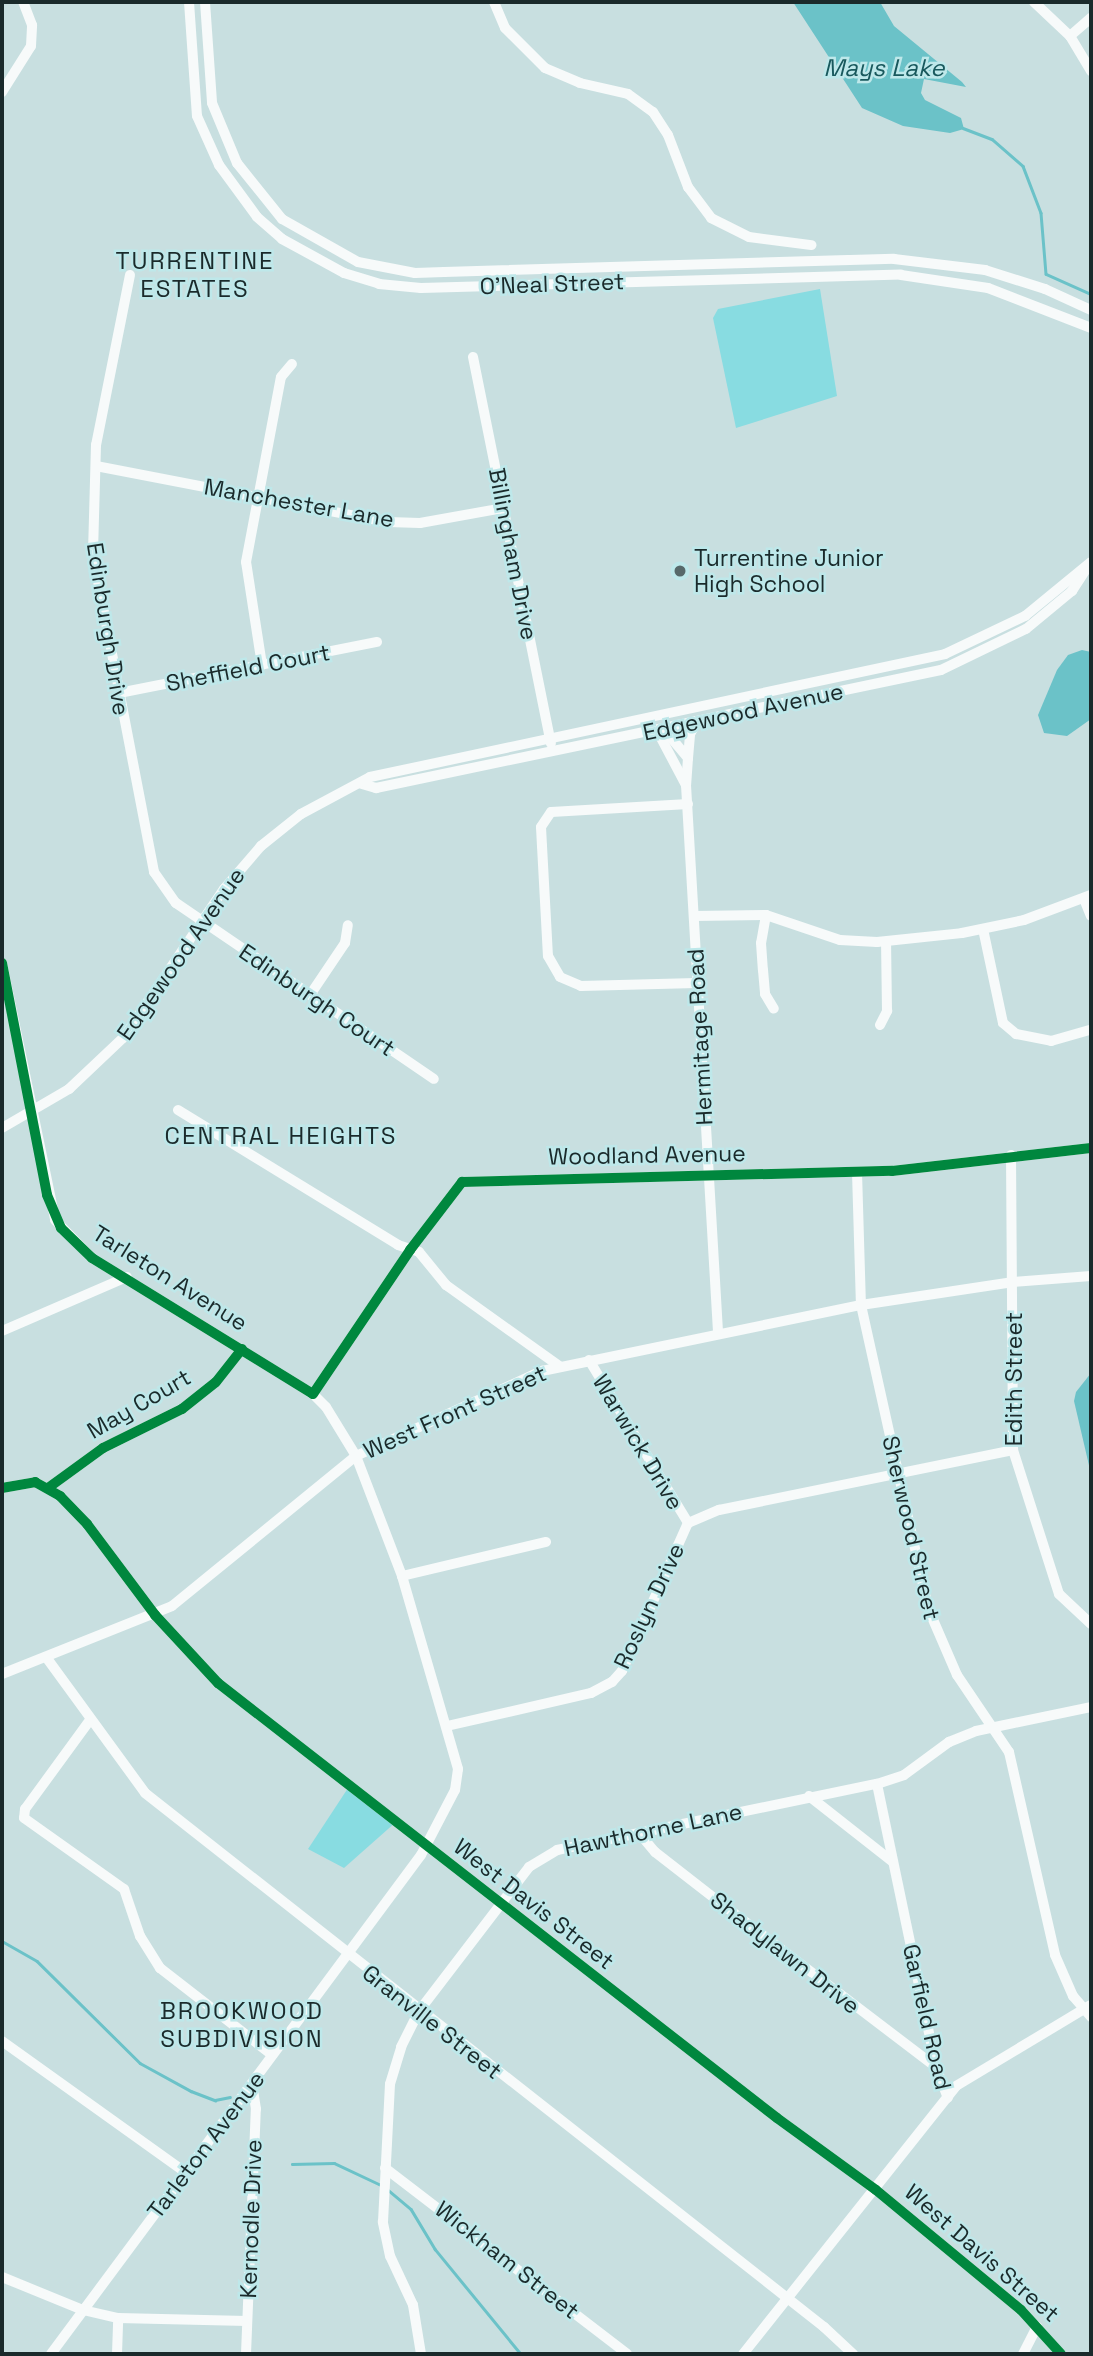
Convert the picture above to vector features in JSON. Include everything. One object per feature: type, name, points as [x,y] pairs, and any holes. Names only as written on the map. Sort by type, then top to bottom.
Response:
[{"type":"street","points":[[2,92],[31,47],[32,25],[23,2]]},
{"type":"street","name":"O'Neal Street","points":[[189,2],[197,116],[219,166],[236,193],[274,232],[344,273],[379,284],[421,288],[901,275],[988,288],[1091,328]]},
{"type":"street","name":"O'Neal Street","points":[[205,2],[212,103],[237,163],[282,219],[358,262],[415,272],[444,272],[905,259],[996,273],[1091,310]]},
{"type":"street","points":[[494,2],[505,28],[545,68],[580,83],[628,94],[653,112],[668,135],[688,187],[711,218],[749,237],[811,245]]},
{"type":"street","points":[[1034,2],[1070,36],[1091,71]]},
{"type":"street","points":[[1070,36],[1091,18]]},
{"type":"street","name":"Edinburgh Drive","points":[[130,275],[96,466],[93,555],[154,872],[176,904],[201,921]]},
{"type":"street","name":"Billingham Drive","points":[[473,357],[552,751]]},
{"type":"street","points":[[262,665],[246,583],[255,496],[281,377],[292,364]]},
{"type":"street","name":"Manchester Lane","points":[[96,466],[355,516],[421,523],[503,508]]},
{"type":"street","name":"Edgewood Avenue","points":[[362,784],[376,788],[697,722],[875,685],[969,659],[1048,612],[1072,591],[1091,563]]},
{"type":"street","name":"Edgewood Avenue","points":[[2,1128],[31,1114],[93,1070],[123,1038],[201,921],[244,864],[284,827],[362,784],[370,776],[846,678],[968,646],[1025,616],[1091,563]]},
{"type":"street","name":"Sheffield Court","points":[[119,693],[377,642]]},
{"type":"street","points":[[968,646],[969,659]]},
{"type":"street","points":[[643,720],[648,731],[661,738],[673,738],[688,758]]},
{"type":"street","name":"Hermitage Road","points":[[697,722],[690,734],[685,785],[718,1332]]},
{"type":"street","name":"Hermitage Road","points":[[661,738],[685,785]]},
{"type":"street","points":[[688,804],[551,812],[541,828],[542,858],[548,956],[559,977],[581,986],[696,983]]},
{"type":"street","points":[[694,916],[766,915],[840,940],[886,942],[983,929],[1088,897],[1091,916]]},
{"type":"street","points":[[766,915],[761,943],[763,970],[765,993],[774,1009]]},
{"type":"street","name":"Edinburgh Court","points":[[201,921],[433,1079]]},
{"type":"street","points":[[310,995],[345,943],[348,925]]},
{"type":"street","points":[[983,929],[1003,1023],[1016,1034],[1051,1041],[1089,1030]]},
{"type":"street","points":[[880,1025],[887,1011],[886,942]]},
{"type":"street","name":"Tarleton Avenue","points":[[2,963],[55,1220],[92,1258],[127,1277],[313,1394],[356,1456],[402,1576],[447,1726],[458,1780],[424,1846],[348,1956],[51,2354]]},
{"type":"street","name":"Warwick Drive","points":[[178,1110],[410,1250],[419,1252],[446,1285],[559,1366]]},
{"type":"street","name":"Woodland Avenue","points":[[313,1394],[455,1186],[470,1180],[858,1172],[1091,1148]]},
{"type":"street","name":"Edith Street","points":[[1011,1155],[1013,1450],[1059,1594],[1091,1624]]},
{"type":"street","name":"Sherwood Street","points":[[858,1172],[861,1305],[935,1631],[957,1675],[995,1726],[1016,1772],[1055,1955],[1088,2011]]},
{"type":"street","name":"West Front Street","points":[[2,1674],[155,1615],[182,1599],[356,1456],[559,1366],[861,1305],[1013,1282],[1091,1276]]},
{"type":"street","points":[[2,1331],[127,1277]]},
{"type":"street","name":"May Court","points":[[48,1488],[103,1448],[182,1409],[216,1382],[242,1349]]},
{"type":"street","name":"Warwick Drive","points":[[589,1360],[688,1523]]},
{"type":"street","name":"Roslyn Drive","points":[[447,1726],[591,1693],[612,1682],[622,1671],[688,1523],[719,1510],[1013,1450]]},
{"type":"street","points":[[3,1485],[35,1482],[48,1488]]},
{"type":"street","name":"West Davis Street","points":[[48,1488],[87,1524],[155,1615],[226,1690],[777,2118],[876,2190],[1037,2326],[1061,2354]]},
{"type":"street","points":[[402,1576],[546,1542]]},
{"type":"street","points":[[1079,1612],[1091,1607]]},
{"type":"street","name":"Granville Street","points":[[46,1657],[145,1793],[348,1956],[788,2299],[853,2354]]},
{"type":"street","name":"Hawthorne Lane","points":[[421,2354],[413,2305],[385,2235],[385,2168],[390,2084],[401,2047],[419,2011],[499,1902],[545,1854],[809,1796],[877,1784],[904,1774],[949,1742],[995,1726],[1091,1707]]},
{"type":"street","points":[[90,1720],[25,1810],[24,1818],[124,1889],[140,1936],[160,1968],[272,2055]]},
{"type":"street","name":"Garfield Road","points":[[743,2354],[948,2098],[936,2067],[877,1784]]},
{"type":"street","points":[[809,1796],[893,1862]]},
{"type":"street","name":"Shadylawn Drive","points":[[639,1833],[655,1852],[936,2067]]},
{"type":"street","points":[[948,2098],[976,2071],[1088,2011]]},
{"type":"street","points":[[2,2041],[185,2172]]},
{"type":"street","name":"Kernodle Drive","points":[[246,2354],[256,2109],[251,2084]]},
{"type":"street","name":"Wickham Street","points":[[385,2168],[627,2354]]},
{"type":"street","points":[[2,2277],[83,2310],[118,2318],[247,2321]]},
{"type":"street","points":[[117,2354],[118,2318]]},
{"type":"street","points":[[1023,2354],[1037,2326]]},
{"type":"shaded area","points":[[820,289],[837,396],[736,428],[713,318],[718,309]]},
{"type":"shaded area","points":[[350,1785],[396,1822],[344,1868],[308,1849]]},
{"type":"water","name":"Mays Lake","points":[[793,2],[880,2],[894,26],[966,87],[924,79],[921,93],[925,100],[961,118],[964,129],[950,133],[903,126],[862,108]]},
{"type":"water","points":[[1082,650],[1091,652],[1091,719],[1067,736],[1044,733],[1038,715],[1057,670],[1068,655]]},
{"type":"water","points":[[1091,1373],[1091,1474],[1074,1401],[1076,1392]]},
{"type":"waterway","points":[[963,128],[992,139],[1023,166],[1041,213],[1046,274],[1091,294]]},
{"type":"waterway","points":[[2,1941],[37,1961],[140,2063],[191,2091],[215,2100],[230,2097]]},
{"type":"waterway","points":[[292,2164],[334,2163],[381,2185]]},
{"type":"waterway","points":[[387,2189],[411,2209],[435,2249],[521,2354]]},
{"type":"cycle path","points":[[2,963],[47,1195],[61,1228],[92,1258],[313,1394],[410,1250],[462,1182],[892,1171],[1091,1148]]},
{"type":"cycle path","points":[[48,1488],[103,1448],[182,1409],[216,1382],[242,1349]]},
{"type":"cycle path","points":[[2,1488],[35,1482],[60,1496],[87,1524],[155,1615],[218,1683],[777,2118],[876,2190],[1021,2310],[1061,2354]]},
{"type":"place","name":"Turrentine Junior High School","points":[[680,571]]},
{"type":"district","name":"TURRENTINE ESTATES","points":[[195,275]]},
{"type":"district","name":"CENTRAL HEIGHTS","points":[[281,1136]]},
{"type":"district","name":"BROOKWOOD SUBDIVISION","points":[[242,2025]]}]
